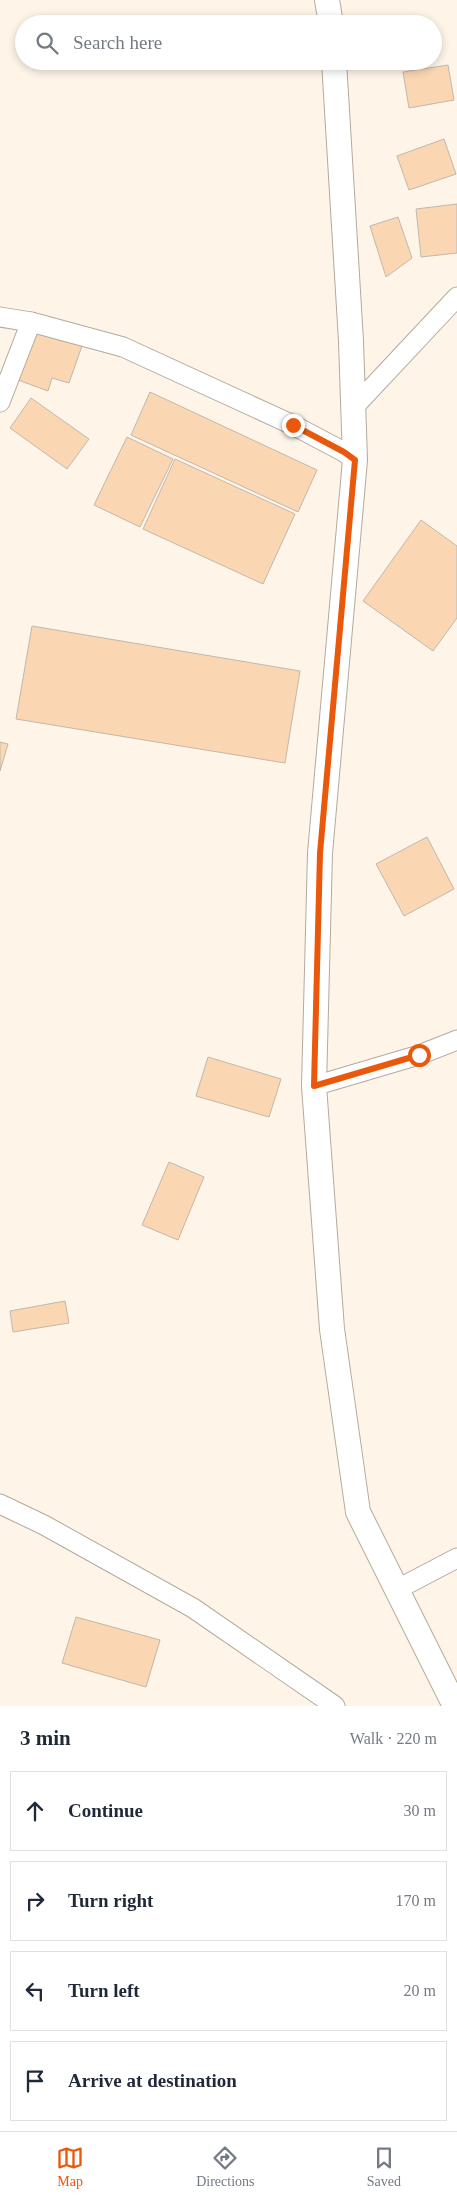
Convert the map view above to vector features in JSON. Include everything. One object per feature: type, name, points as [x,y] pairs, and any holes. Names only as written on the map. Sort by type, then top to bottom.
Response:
[{"type":"street","points":[[327,0],[330,15]]},
{"type":"street","points":[[334,70],[355,460],[320,853],[314,1086],[332,1329],[358,1512],[455,1706]]},
{"type":"street","points":[[353,408],[457,297]]},
{"type":"street","points":[[0,318],[31,322],[123,346],[293,425],[344,452],[355,460]]},
{"type":"street","points":[[0,402],[31,322]]},
{"type":"street","points":[[314,1086],[419,1055],[457,1040]]},
{"type":"street","points":[[0,1504],[44,1525],[193,1608],[335,1706]]},
{"type":"street","points":[[396,1590],[457,1558]]},
{"type":"building","points":[[448,65],[454,100],[409,108],[403,72],[442,70],[442,66]]},
{"type":"building","points":[[444,139],[456,174],[409,190],[397,156]]},
{"type":"building","points":[[457,204],[457,253],[421,257],[416,209]]},
{"type":"building","points":[[398,217],[412,258],[386,277],[370,226]]},
{"type":"building","points":[[36,328],[83,343],[69,383],[52,378],[48,391],[18,380]]},
{"type":"building","points":[[150,392],[317,470],[298,512],[131,435]]},
{"type":"building","points":[[31,398],[89,439],[67,469],[10,428]]},
{"type":"building","points":[[127,437],[173,459],[140,527],[94,505]]},
{"type":"building","points":[[175,459],[295,514],[263,584],[143,529]]},
{"type":"building","points":[[421,520],[457,546],[457,618],[433,651],[363,601]]},
{"type":"building","points":[[32,626],[300,671],[285,763],[16,719]]},
{"type":"building","points":[[0,742],[8,744],[0,771]]},
{"type":"building","points":[[427,837],[454,889],[404,916],[376,864]]},
{"type":"building","points":[[208,1057],[281,1079],[269,1117],[196,1096]]},
{"type":"building","points":[[169,1162],[204,1177],[178,1240],[142,1225]]},
{"type":"building","points":[[65,1301],[69,1323],[13,1332],[10,1311]]},
{"type":"building","points":[[76,1617],[160,1640],[146,1687],[62,1663]]},
{"type":"route","points":[[293,425],[344,452],[355,460],[320,853],[314,1086],[419,1055]]}]
